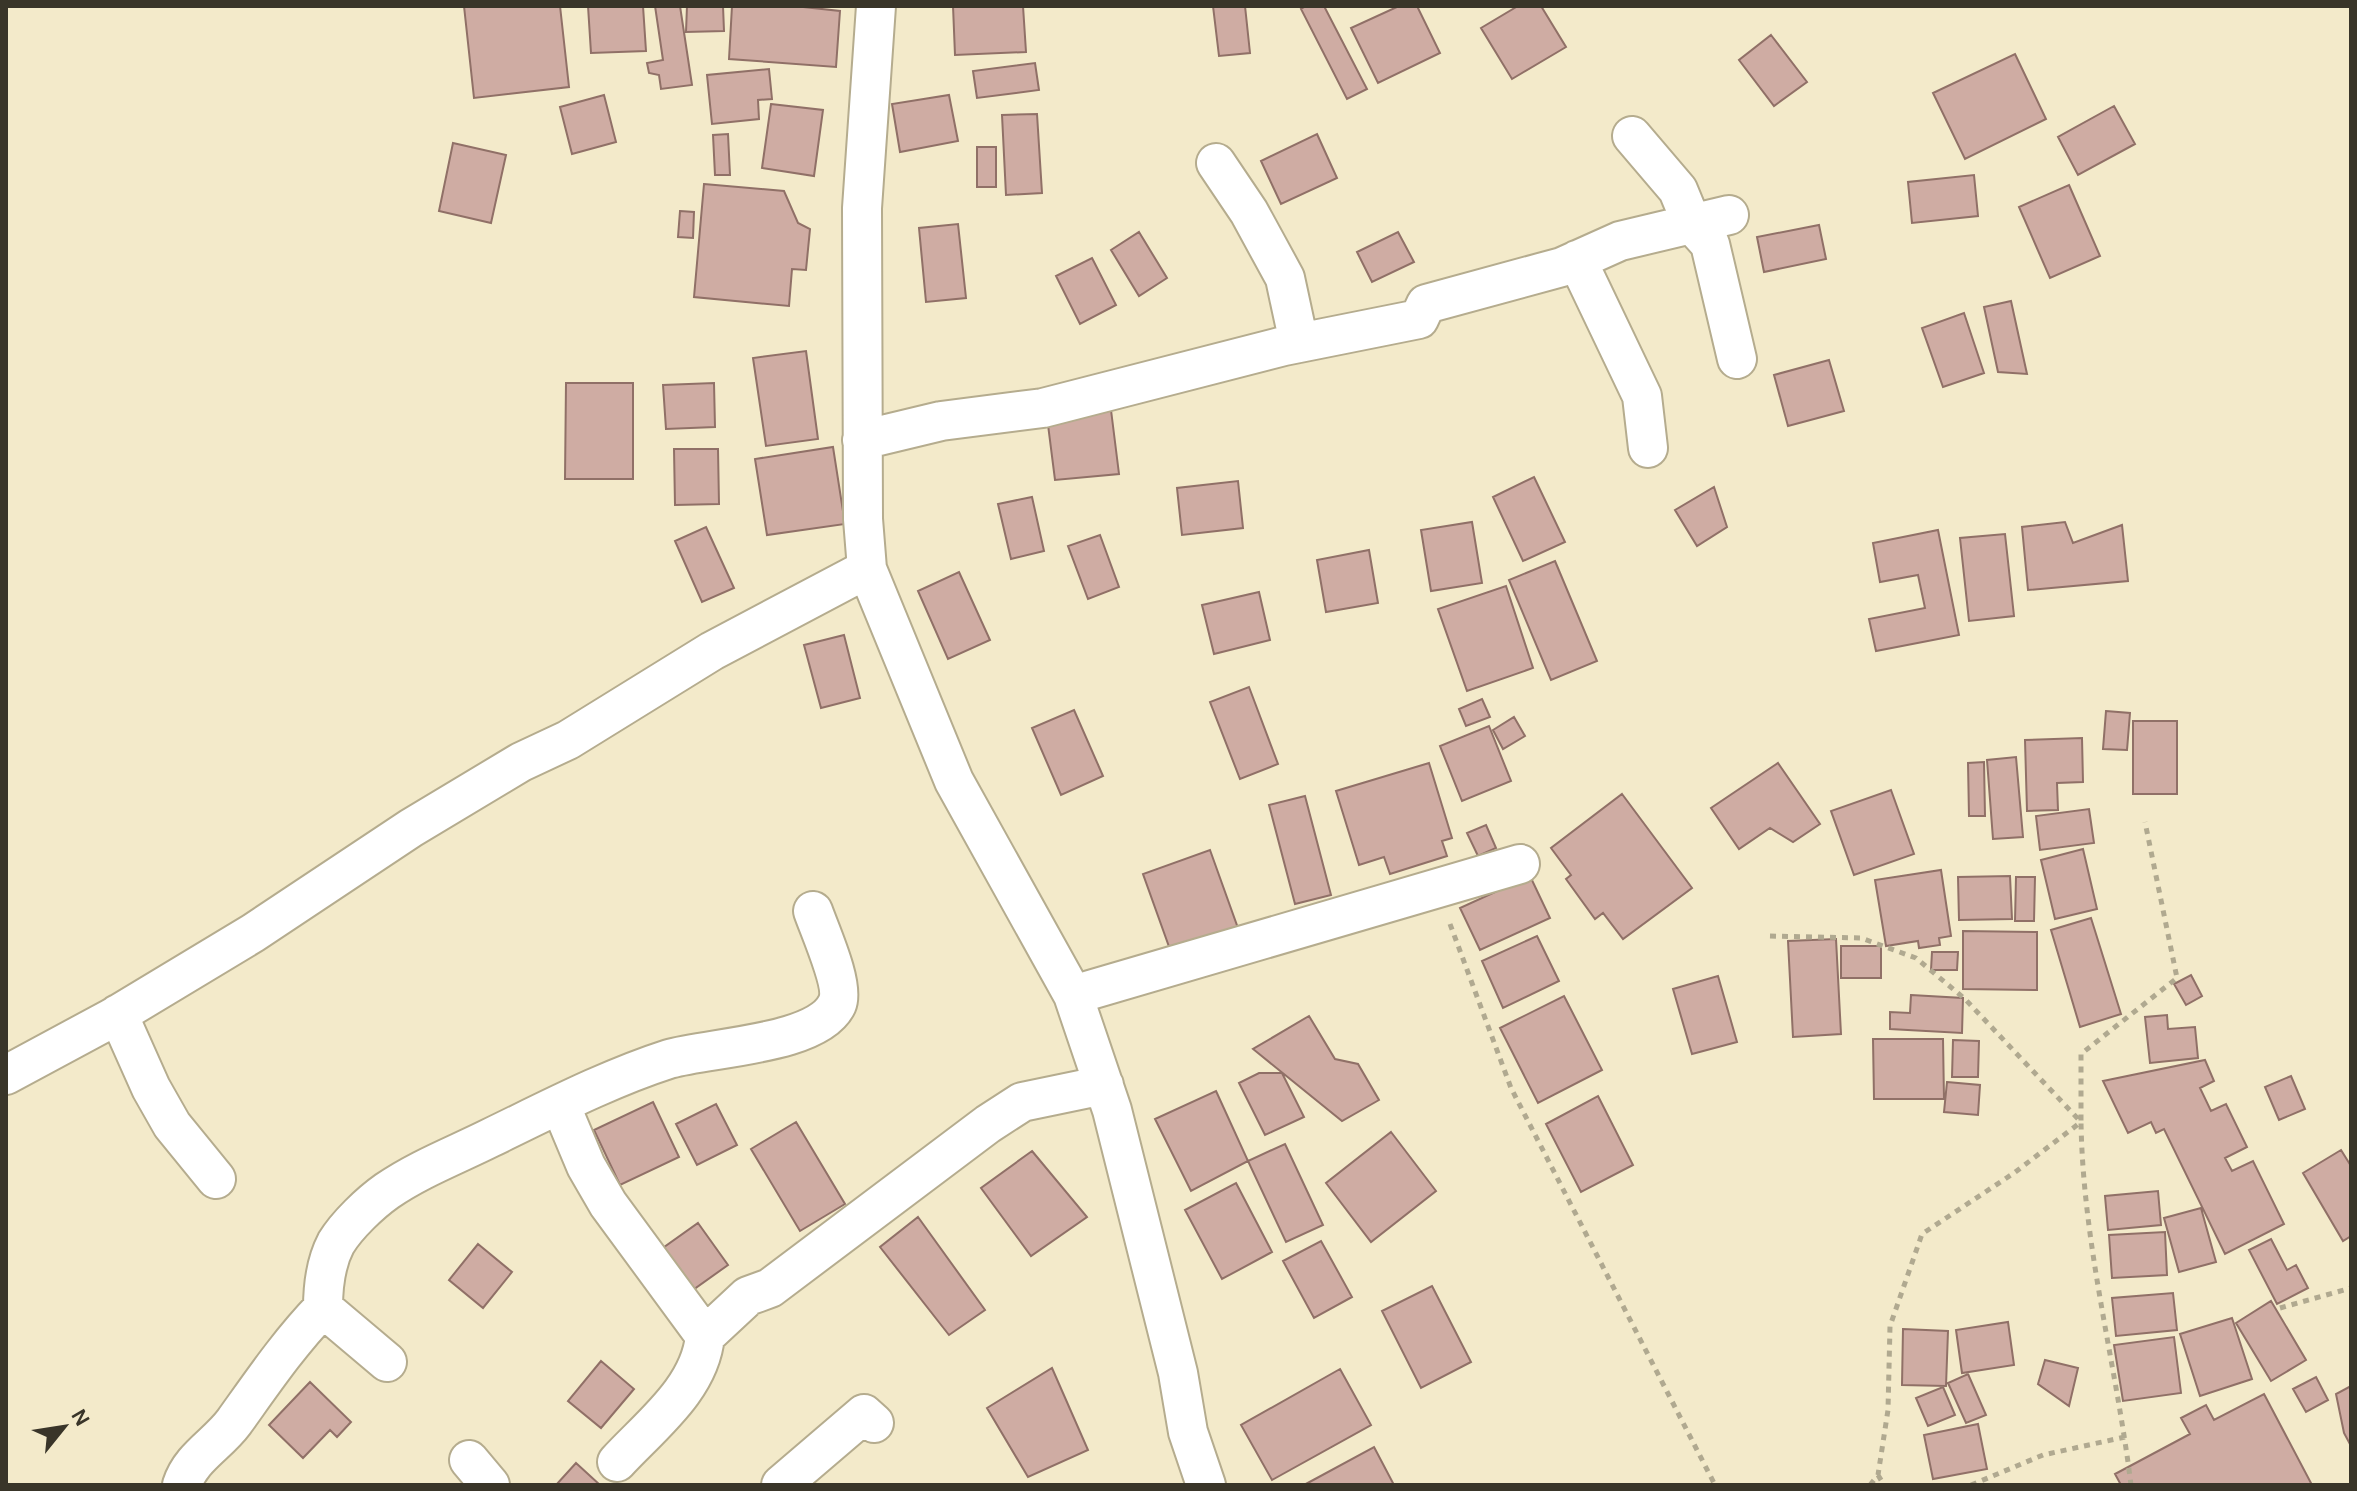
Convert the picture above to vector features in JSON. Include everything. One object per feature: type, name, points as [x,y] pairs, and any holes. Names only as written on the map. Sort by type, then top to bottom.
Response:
[{"type":"street","points":[[876,6],[862,208],[862,440],[867,569],[954,781],[1073,995],[1104,1085],[1178,1373],[1188,1432],[1206,1485]]},
{"type":"street","points":[[1632,136],[1678,190],[1692,224],[1710,244],[1737,359]]},
{"type":"street","points":[[1216,163],[1249,212],[1285,278],[1299,343]]},
{"type":"street","points":[[862,440],[941,421],[1043,408],[1299,343],[1419,319],[1426,304],[1577,260],[1620,241],[1729,215]]},
{"type":"street","points":[[1577,260],[1642,396],[1648,448]]},
{"type":"street","points":[[6,1075],[118,1014],[521,762],[568,740],[712,651],[867,569]]},
{"type":"street","points":[[1073,995],[1520,864]]},
{"type":"street","points":[[182,1485],[187,1471],[232,1425],[303,1328],[323,1308],[323,1290],[336,1244],[386,1192],[560,1104],[669,1059],[730,1045],[750,1046],[773,1041],[829,1017],[839,1001],[838,985],[813,911]]},
{"type":"street","points":[[118,1014],[151,1088],[172,1125],[216,1179]]},
{"type":"street","points":[[617,1462],[690,1381],[703,1352],[705,1336],[748,1296],[770,1288],[988,1124],[1022,1102],[1104,1085]]},
{"type":"street","points":[[560,1104],[586,1166],[608,1204],[705,1336]]},
{"type":"street","points":[[323,1308],[387,1362]]},
{"type":"street","points":[[781,1485],[864,1414],[874,1423]]},
{"type":"path","points":[[2131,1485],[2125,1437],[2101,1318],[2082,1186],[2081,1054],[2177,978],[2145,822]]},
{"type":"path","points":[[1437,889],[1511,1088],[1715,1485]]},
{"type":"path","points":[[1770,936],[1861,938],[1916,958],[1965,999],[2081,1122]]},
{"type":"path","points":[[1870,1485],[1878,1475],[1888,1410],[1890,1326],[1922,1234],[2014,1173],[2081,1122]]},
{"type":"path","points":[[2280,1308],[2351,1288]]},
{"type":"path","points":[[1971,1485],[2043,1455],[2125,1437]]},
{"type":"path","points":[[1878,1475],[1884,1485]]},
{"type":"building","points":[[464,6],[560,6],[569,87],[474,98]]},
{"type":"building","points":[[588,6],[643,6],[646,51],[591,53]]},
{"type":"building","points":[[655,6],[680,6],[692,85],[661,89],[659,75],[649,73],[647,63],[663,60]]},
{"type":"building","points":[[687,6],[723,6],[724,31],[686,32]]},
{"type":"building","points":[[732,6],[794,6],[840,11],[836,67],[729,59]]},
{"type":"building","points":[[953,6],[1023,6],[1026,52],[955,55]]},
{"type":"building","points":[[1213,6],[1245,6],[1250,53],[1219,56]]},
{"type":"building","points":[[1324,6],[1367,89],[1347,99],[1301,9]]},
{"type":"building","points":[[1399,6],[1417,6],[1440,53],[1378,83],[1351,28]]},
{"type":"building","points":[[1518,6],[1541,6],[1566,47],[1512,79],[1481,28]]},
{"type":"building","points":[[1771,35],[1807,82],[1774,106],[1739,60]]},
{"type":"building","points":[[2015,54],[2046,119],[1965,159],[1933,93]]},
{"type":"building","points":[[1035,63],[1039,90],[977,98],[973,71]]},
{"type":"building","points":[[769,69],[772,99],[758,100],[759,119],[712,124],[707,75]]},
{"type":"building","points":[[604,95],[616,142],[572,154],[560,107]]},
{"type":"building","points":[[949,95],[958,141],[900,152],[892,104]]},
{"type":"building","points":[[771,104],[823,110],[814,176],[762,168]]},
{"type":"building","points":[[2114,106],[2135,144],[2078,175],[2058,137]]},
{"type":"building","points":[[1037,114],[1042,193],[1006,195],[1002,115]]},
{"type":"building","points":[[728,134],[730,175],[715,175],[713,135]]},
{"type":"building","points":[[1317,134],[1337,178],[1281,204],[1261,161]]},
{"type":"building","points":[[453,143],[506,155],[491,223],[439,211]]},
{"type":"building","points":[[977,147],[996,147],[996,187],[977,187]]},
{"type":"building","points":[[1974,175],[1978,216],[1912,223],[1908,182]]},
{"type":"building","points":[[704,184],[784,191],[798,223],[810,229],[806,270],[792,269],[789,306],[694,297]]},
{"type":"building","points":[[2069,185],[2100,256],[2050,278],[2019,207]]},
{"type":"building","points":[[680,211],[694,212],[693,238],[678,237]]},
{"type":"building","points":[[958,224],[966,298],[926,302],[919,228]]},
{"type":"building","points":[[1819,225],[1826,259],[1764,272],[1757,237]]},
{"type":"building","points":[[1139,232],[1167,278],[1139,296],[1111,250]]},
{"type":"building","points":[[1398,232],[1414,262],[1372,282],[1357,252]]},
{"type":"building","points":[[1092,258],[1116,305],[1080,324],[1056,276]]},
{"type":"building","points":[[2011,301],[2027,374],[1998,372],[1984,307]]},
{"type":"building","points":[[1964,313],[1984,373],[1943,387],[1922,328]]},
{"type":"building","points":[[806,351],[818,439],[766,446],[753,358]]},
{"type":"building","points":[[1829,360],[1844,411],[1788,426],[1774,375]]},
{"type":"building","points":[[566,383],[633,383],[633,479],[565,479]]},
{"type":"building","points":[[714,383],[715,427],[666,429],[663,385]]},
{"type":"building","points":[[1111,410],[1119,474],[1055,480],[1047,417]]},
{"type":"building","points":[[833,447],[845,524],[767,535],[755,459]]},
{"type":"building","points":[[674,449],[718,449],[719,504],[675,505]]},
{"type":"building","points":[[1534,477],[1565,542],[1523,561],[1493,497]]},
{"type":"building","points":[[1238,481],[1243,528],[1182,535],[1177,488]]},
{"type":"building","points":[[1714,487],[1727,527],[1697,546],[1675,510]]},
{"type":"building","points":[[1032,497],[1044,551],[1011,559],[998,504]]},
{"type":"building","points":[[1472,522],[1482,583],[1431,591],[1421,530]]},
{"type":"building","points":[[2065,522],[2073,543],[2122,525],[2128,581],[2028,590],[2022,527]]},
{"type":"building","points":[[706,527],[734,588],[702,602],[675,541]]},
{"type":"building","points":[[1938,530],[1959,635],[1876,651],[1869,619],[1925,608],[1918,575],[1880,582],[1873,543]]},
{"type":"building","points":[[2005,534],[2014,616],[1969,621],[1960,538]]},
{"type":"building","points":[[1100,535],[1119,587],[1088,599],[1068,546]]},
{"type":"building","points":[[1369,550],[1378,603],[1326,612],[1317,560]]},
{"type":"building","points":[[1555,561],[1597,661],[1551,680],[1509,580]]},
{"type":"building","points":[[959,572],[990,640],[948,659],[918,591]]},
{"type":"building","points":[[1506,586],[1533,668],[1467,691],[1438,609]]},
{"type":"building","points":[[1259,592],[1270,640],[1214,654],[1202,605]]},
{"type":"building","points":[[844,635],[860,698],[821,708],[804,645]]},
{"type":"building","points":[[1249,687],[1278,764],[1240,779],[1210,702]]},
{"type":"building","points":[[1482,699],[1490,717],[1466,726],[1459,709]]},
{"type":"building","points":[[1074,710],[1103,776],[1061,795],[1032,728]]},
{"type":"building","points":[[2106,711],[2130,713],[2127,750],[2103,749]]},
{"type":"building","points":[[1514,717],[1525,736],[1503,749],[1493,730]]},
{"type":"building","points":[[2133,721],[2177,721],[2177,794],[2133,794]]},
{"type":"building","points":[[1489,726],[1511,781],[1462,801],[1440,746]]},
{"type":"building","points":[[2082,738],[2083,782],[2057,783],[2058,810],[2027,811],[2025,740]]},
{"type":"building","points":[[2016,757],[2023,837],[1993,839],[1987,760]]},
{"type":"building","points":[[1984,762],[1985,816],[1969,816],[1968,763]]},
{"type":"building","points":[[1429,763],[1452,838],[1442,841],[1447,856],[1390,874],[1384,857],[1359,865],[1336,791]]},
{"type":"building","points":[[1778,763],[1820,824],[1793,842],[1770,828],[1739,849],[1711,808]]},
{"type":"building","points":[[1891,790],[1914,854],[1854,875],[1831,811]]},
{"type":"building","points":[[1622,794],[1692,888],[1623,939],[1603,913],[1595,919],[1566,879],[1571,875],[1551,848]]},
{"type":"building","points":[[1305,796],[1331,895],[1295,904],[1269,805]]},
{"type":"building","points":[[2089,809],[2094,843],[2040,850],[2036,816]]},
{"type":"building","points":[[1486,825],[1496,848],[1478,856],[1467,833]]},
{"type":"building","points":[[2083,849],[2097,909],[2055,919],[2041,860]]},
{"type":"building","points":[[1210,850],[1239,931],[1172,955],[1143,874]]},
{"type":"building","points":[[1941,870],[1951,936],[1939,938],[1940,945],[1919,948],[1918,941],[1886,946],[1875,880]]},
{"type":"building","points":[[1530,876],[1550,918],[1480,950],[1460,908]]},
{"type":"building","points":[[2010,876],[2012,919],[1959,920],[1958,877]]},
{"type":"building","points":[[2016,877],[2035,877],[2034,921],[2015,921]]},
{"type":"building","points":[[2091,918],[2121,1014],[2080,1027],[2051,930]]},
{"type":"building","points":[[1963,931],[2037,932],[2037,990],[1963,989]]},
{"type":"building","points":[[1537,936],[1559,981],[1503,1008],[1482,961]]},
{"type":"building","points":[[1836,939],[1841,1034],[1793,1037],[1788,941]]},
{"type":"building","points":[[1841,946],[1881,946],[1881,978],[1841,978]]},
{"type":"building","points":[[1932,952],[1958,952],[1957,970],[1931,970]]},
{"type":"building","points":[[2191,975],[2202,996],[2186,1005],[2174,984]]},
{"type":"building","points":[[1718,976],[1737,1042],[1692,1054],[1673,989]]},
{"type":"building","points":[[1911,995],[1963,998],[1962,1033],[1890,1029],[1890,1012],[1910,1013]]},
{"type":"building","points":[[1564,996],[1602,1070],[1538,1103],[1500,1028]]},
{"type":"building","points":[[2167,1015],[2168,1029],[2195,1027],[2198,1058],[2150,1063],[2145,1017]]},
{"type":"building","points":[[1309,1016],[1335,1059],[1358,1064],[1379,1100],[1342,1121],[1253,1049]]},
{"type":"building","points":[[1873,1039],[1943,1039],[1944,1099],[1874,1099]]},
{"type":"building","points":[[1953,1040],[1979,1041],[1978,1077],[1952,1077]]},
{"type":"building","points":[[2205,1060],[2214,1081],[2200,1088],[2211,1111],[2226,1104],[2247,1147],[2225,1158],[2232,1171],[2253,1161],[2284,1224],[2225,1254],[2164,1129],[2156,1133],[2151,1122],[2128,1133],[2103,1081]]},
{"type":"building","points":[[1259,1073],[1282,1073],[1304,1117],[1265,1135],[1239,1083]]},
{"type":"building","points":[[2291,1076],[2305,1109],[2279,1120],[2265,1087]]},
{"type":"building","points":[[1947,1082],[1980,1085],[1978,1115],[1944,1112]]},
{"type":"building","points":[[1216,1091],[1248,1161],[1191,1191],[1155,1119]]},
{"type":"building","points":[[1598,1096],[1633,1165],[1581,1192],[1546,1124]]},
{"type":"building","points":[[653,1102],[679,1157],[620,1185],[594,1130]]},
{"type":"building","points":[[716,1104],[737,1145],[697,1165],[676,1124]]},
{"type":"building","points":[[796,1122],[845,1204],[800,1231],[751,1149]]},
{"type":"building","points":[[1391,1132],[1436,1191],[1371,1242],[1326,1183]]},
{"type":"building","points":[[1285,1144],[1323,1225],[1286,1242],[1248,1161]]},
{"type":"building","points":[[2341,1150],[2351,1166],[2351,1236],[2343,1241],[2303,1173]]},
{"type":"building","points":[[1032,1151],[1087,1217],[1031,1256],[981,1188]]},
{"type":"building","points":[[1236,1183],[1272,1252],[1222,1279],[1185,1210]]},
{"type":"building","points":[[2158,1191],[2161,1225],[2108,1230],[2105,1196]]},
{"type":"building","points":[[2201,1208],[2216,1262],[2179,1272],[2164,1218]]},
{"type":"building","points":[[918,1217],[985,1310],[949,1335],[880,1247]]},
{"type":"building","points":[[698,1223],[728,1265],[690,1292],[660,1250]]},
{"type":"building","points":[[2165,1232],[2167,1275],[2112,1278],[2109,1235]]},
{"type":"building","points":[[2271,1239],[2287,1270],[2296,1265],[2308,1288],[2277,1304],[2249,1250]]},
{"type":"building","points":[[1321,1241],[1352,1297],[1314,1318],[1283,1261]]},
{"type":"building","points":[[478,1244],[512,1272],[483,1308],[449,1280]]},
{"type":"building","points":[[1432,1286],[1471,1362],[1421,1388],[1382,1311]]},
{"type":"building","points":[[2173,1293],[2177,1330],[2116,1336],[2112,1298]]},
{"type":"building","points":[[2271,1301],[2306,1360],[2271,1381],[2236,1323]]},
{"type":"building","points":[[2232,1318],[2252,1379],[2200,1396],[2180,1334]]},
{"type":"building","points":[[2008,1322],[2014,1365],[1962,1373],[1956,1330]]},
{"type":"building","points":[[1903,1329],[1948,1331],[1946,1386],[1902,1385]]},
{"type":"building","points":[[2174,1337],[2181,1393],[2123,1401],[2114,1345]]},
{"type":"building","points":[[2045,1360],[2078,1368],[2069,1406],[2038,1384]]},
{"type":"building","points":[[601,1361],[634,1389],[601,1428],[568,1401]]},
{"type":"building","points":[[1052,1368],[1088,1450],[1028,1477],[987,1408]]},
{"type":"building","points":[[1340,1369],[1371,1425],[1272,1480],[1241,1425]]},
{"type":"building","points":[[1968,1374],[1986,1415],[1966,1423],[1948,1383]]},
{"type":"building","points":[[2316,1377],[2328,1400],[2306,1412],[2293,1389]]},
{"type":"building","points":[[310,1382],[351,1422],[337,1437],[330,1430],[303,1458],[269,1425]]},
{"type":"building","points":[[2351,1386],[2351,1446],[2344,1433],[2336,1394]]},
{"type":"building","points":[[1943,1387],[1955,1415],[1928,1426],[1916,1398]]},
{"type":"building","points":[[2264,1394],[2312,1485],[2121,1485],[2115,1474],[2190,1434],[2181,1418],[2206,1405],[2214,1420]]},
{"type":"building","points":[[1978,1424],[1987,1469],[1933,1479],[1924,1435]]},
{"type":"building","points":[[1374,1447],[1394,1485],[1304,1485]]},
{"type":"building","points":[[576,1463],[600,1485],[556,1485]]}]
